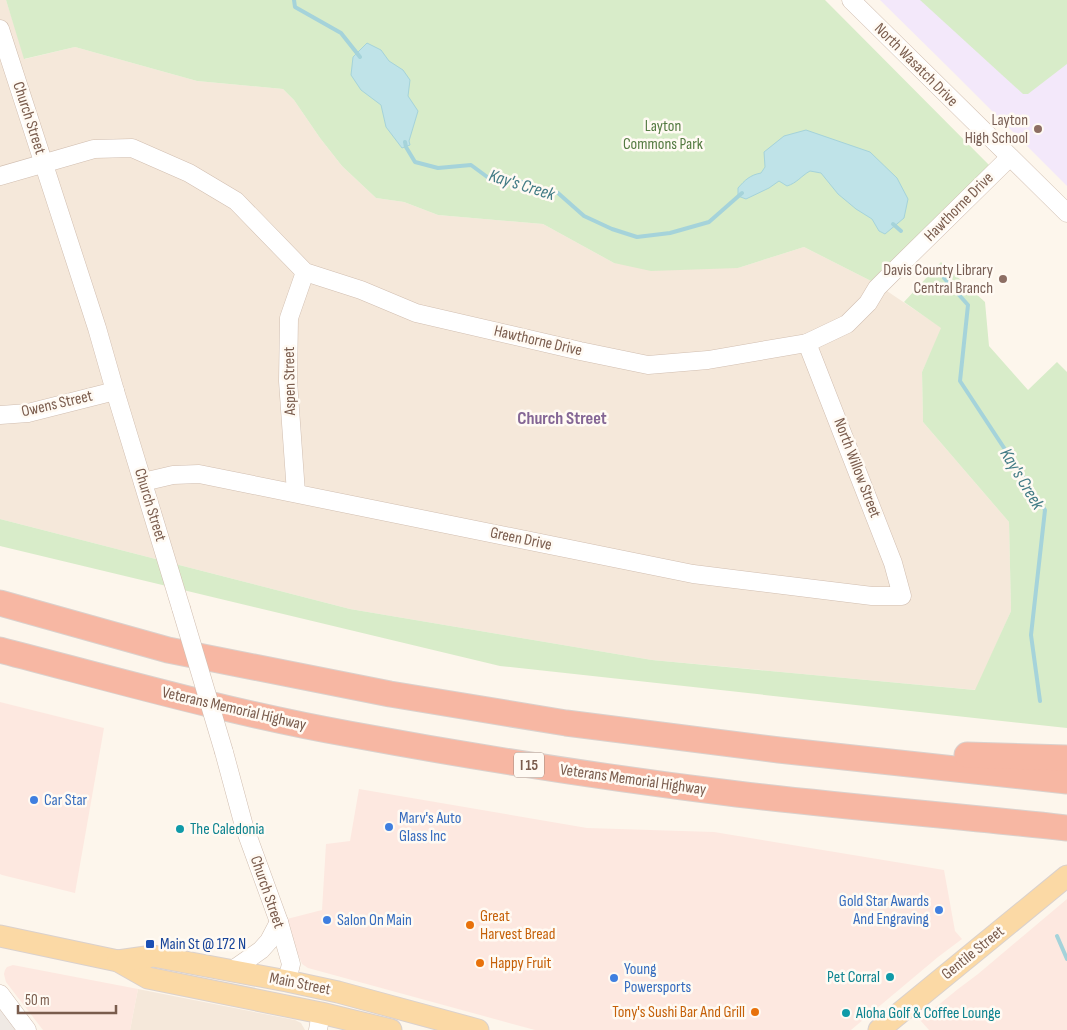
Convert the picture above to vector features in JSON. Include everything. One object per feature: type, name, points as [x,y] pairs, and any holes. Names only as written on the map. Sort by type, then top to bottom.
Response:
[{"type":"highway","points":[[0,603],[168,650],[390,694],[566,723],[778,750],[1067,781]]},
{"type":"highway","name":"Veterans Memorial Highway","points":[[0,650],[253,714],[441,751],[558,770],[740,794],[1067,828]]},
{"type":"highway","points":[[778,750],[1067,758]]},
{"type":"main road","name":"Gentile Street","points":[[879,1030],[1067,876]]},
{"type":"main road","name":"Main Street","points":[[1,940],[118,961],[153,956],[287,981],[338,992],[478,1030]]},
{"type":"main road","name":"Main Street","points":[[118,961],[148,978],[320,1021],[391,1030]]},
{"type":"main road","points":[[320,1021],[324,1007],[333,1003],[379,1016],[414,1012]]},
{"type":"street","name":"North Wasatch Drive","points":[[850,0],[1067,213]]},
{"type":"street","name":"Church Street","points":[[0,29],[97,328],[114,391],[224,752],[244,826],[279,922],[291,964],[287,981]]},
{"type":"street","name":"Hawthorne Drive","points":[[0,176],[94,149],[132,148],[189,172],[236,201],[306,272],[360,290],[416,313],[648,365],[708,360],[807,342],[847,324],[868,303],[877,288],[1010,157]]},
{"type":"street","name":"Aspen Street","points":[[296,493],[288,381],[290,318],[306,272]]},
{"type":"street","name":"North Willow Street","points":[[807,342],[893,563],[902,596]]},
{"type":"street","name":"Owens Street","points":[[0,415],[28,413],[114,391]]},
{"type":"street","name":"Green Drive","points":[[143,482],[173,475],[199,474],[693,574],[872,596],[902,596]]},
{"type":"street","points":[[231,971],[262,950],[279,922]]},
{"type":"street","points":[[0,994],[27,1030]]},
{"type":"shaded area","points":[[0,0],[6,0],[25,59],[75,47],[197,81],[283,89],[294,100],[342,166],[376,198],[404,202],[438,215],[543,224],[614,263],[738,268],[804,247],[875,283],[942,328],[922,372],[923,422],[1009,522],[1011,611],[976,690],[652,660],[350,609],[0,519]]},
{"type":"shaded area","name":"Layton High School","points":[[880,0],[1067,0],[1067,186],[952,71]]},
{"type":"shaded area","points":[[0,702],[104,728],[75,893],[0,874]]},
{"type":"shaded area","points":[[359,789],[587,828],[714,832],[944,870],[955,931],[962,939],[851,1030],[535,1030],[308,968],[302,964],[283,920],[322,910],[326,844],[350,841]]},
{"type":"shaded area","points":[[1067,899],[1067,1030],[929,1030],[920,1020],[978,974]]},
{"type":"shaded area","points":[[13,965],[138,989],[130,1030],[43,1030],[6,982],[5,970]]},
{"type":"shaded area","points":[[138,989],[295,1020],[301,1023],[305,1030],[130,1030]]},
{"type":"shaded area","points":[[0,1004],[22,1030],[0,1030]]},
{"type":"green space","name":"Layton Commons Park","points":[[6,0],[825,0],[992,168],[875,283],[804,247],[738,268],[651,271],[614,263],[543,224],[438,215],[404,202],[376,198],[342,166],[294,100],[283,89],[197,81],[75,47],[24,59]]},
{"type":"green space","points":[[920,0],[1067,0],[1067,64],[1028,94],[1023,94]]},
{"type":"green space","points":[[941,262],[985,302],[989,346],[1028,390],[1057,362],[1067,372],[1067,728],[500,666],[0,546],[0,519],[350,609],[652,660],[975,690],[1011,611],[1009,522],[923,422],[922,372],[941,328],[904,302]]},
{"type":"water","points":[[367,43],[381,50],[389,61],[403,70],[410,80],[408,96],[418,111],[409,141],[410,145],[402,148],[386,127],[381,105],[361,90],[351,75],[353,57]]},
{"type":"water","points":[[806,130],[870,152],[897,178],[908,199],[904,218],[885,234],[879,231],[872,219],[838,194],[821,173],[810,171],[787,186],[779,181],[746,199],[738,196],[738,188],[745,180],[761,173],[765,167],[764,152],[784,136]]},
{"type":"waterway","name":"Kay's Creek","points":[[294,0],[295,7],[341,33],[360,57]]},
{"type":"waterway","name":"Kay's Creek","points":[[405,142],[415,162],[438,168],[471,165],[490,179],[508,178],[558,193],[584,216],[612,229],[637,237],[670,233],[709,222],[742,193]]},
{"type":"waterway","name":"Kay's Creek","points":[[893,224],[901,231]]},
{"type":"waterway","name":"Kay's Creek","points":[[944,278],[968,305],[960,381],[1045,510],[1031,635],[1040,701]]},
{"type":"waterway","name":"Kay's Creek","points":[[1057,936],[1067,959]]},
{"type":"place","name":"Layton High School","points":[[1038,129]]},
{"type":"place","name":"Davis County Library Central Branch","points":[[1003,279]]},
{"type":"place","name":"Car Star","points":[[34,800]]},
{"type":"place","name":"Marv's Auto Glass Inc","points":[[389,827]]},
{"type":"place","name":"The Caledonia","points":[[180,829]]},
{"type":"place","name":"Gold Star Awards And Engraving","points":[[939,910]]},
{"type":"place","name":"Salon On Main","points":[[327,920]]},
{"type":"place","name":"Great Harvest Bread","points":[[470,925]]},
{"type":"place","name":"Main St @ 172 N","points":[[150,944]]},
{"type":"place","name":"Happy Fruit","points":[[480,963]]},
{"type":"place","name":"Pet Corral","points":[[890,977]]},
{"type":"place","name":"Young Powersports","points":[[614,978]]},
{"type":"place","name":"Tony's Sushi Bar And Grill","points":[[755,1012]]},
{"type":"place","name":"Aloha Golf & Coffee Lounge","points":[[846,1013]]},
{"type":"district","name":"Church Street","points":[[562,418]]}]
